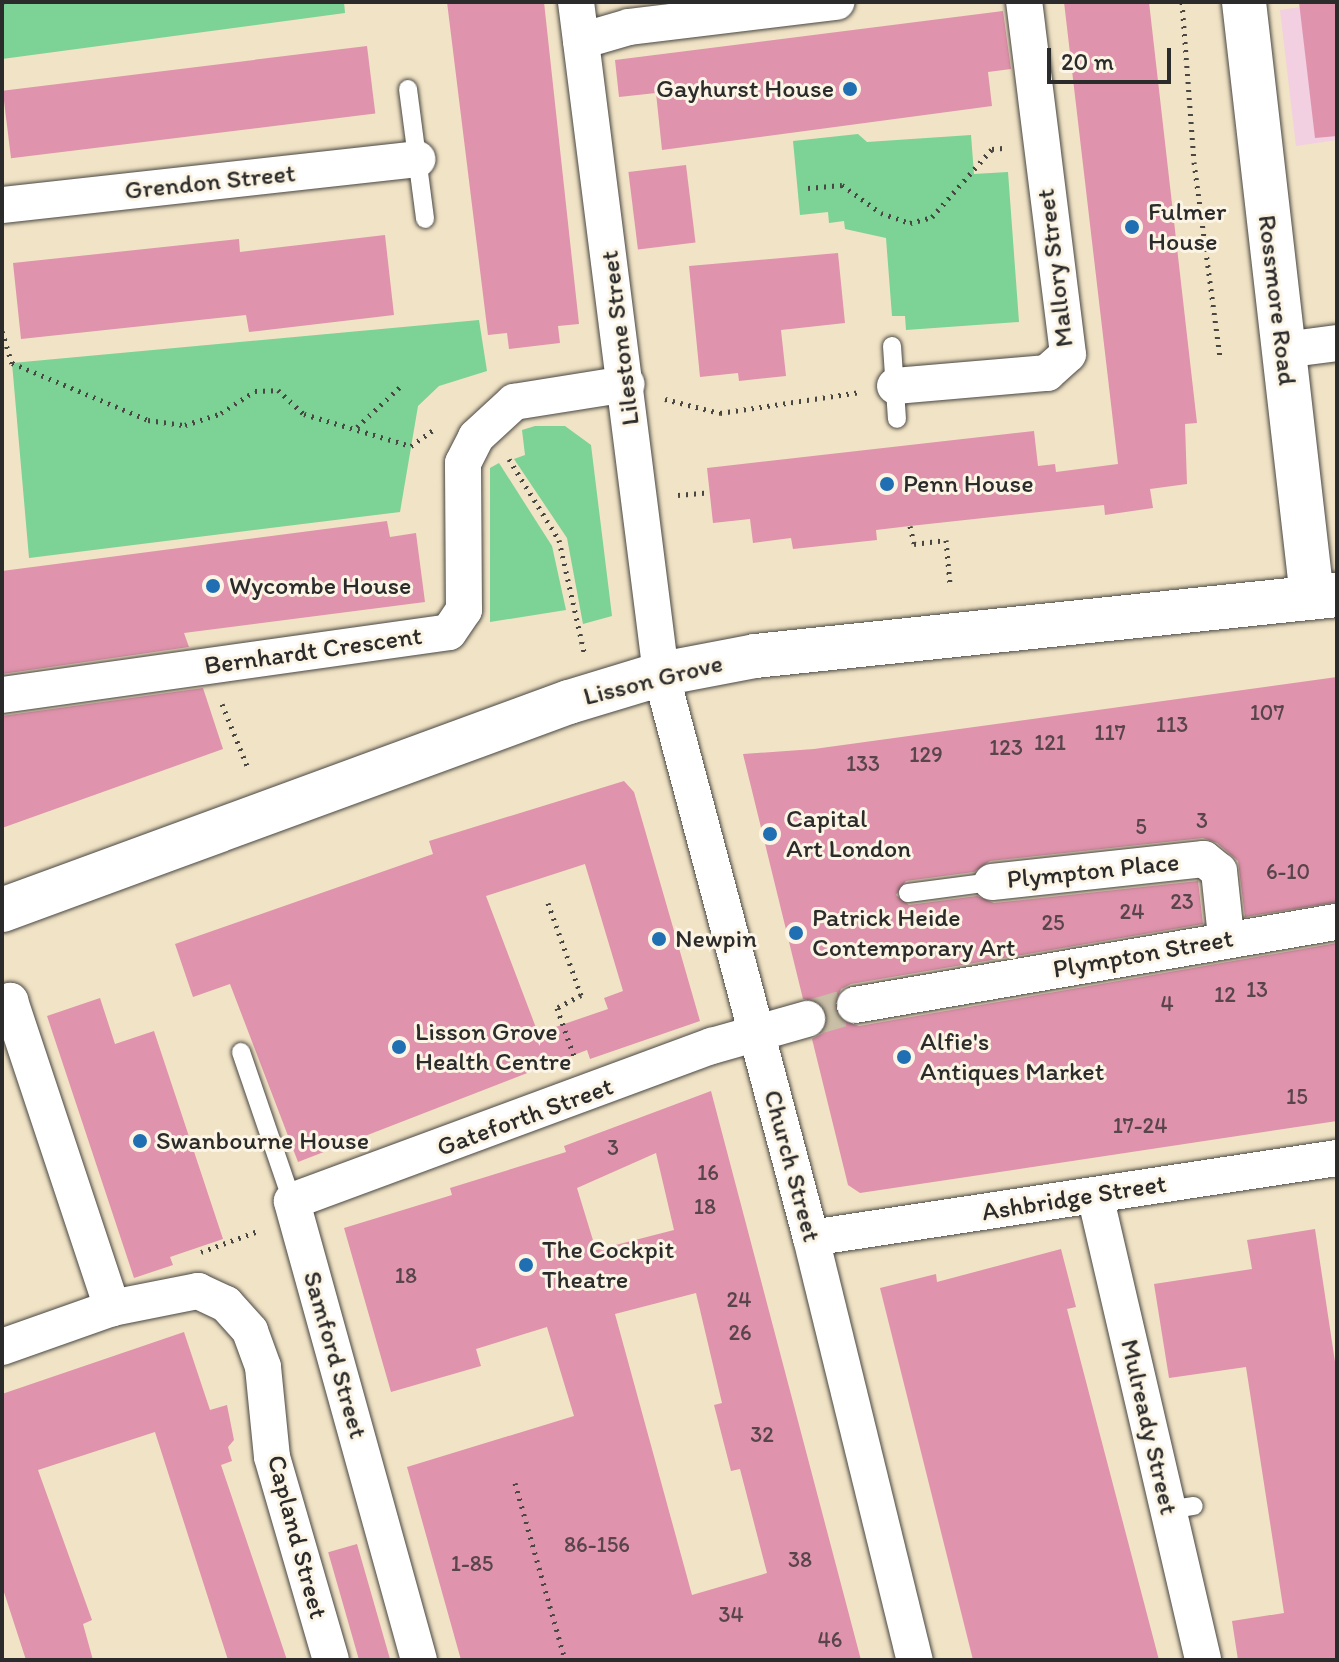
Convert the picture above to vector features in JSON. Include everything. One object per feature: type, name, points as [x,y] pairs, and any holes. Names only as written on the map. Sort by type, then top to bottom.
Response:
[{"type":"main road","name":"Rossmore Road","points":[[1244,2],[1284,350],[1324,596]]},
{"type":"main road","name":"Lisson Grove","points":[[2,910],[569,702],[661,674],[755,656],[1324,596]]},
{"type":"street","name":"Lilestone Street","points":[[576,2],[627,384],[647,592],[661,674]]},
{"type":"street","points":[[581,41],[629,27],[837,2]]},
{"type":"street","name":"Mallory Street","points":[[896,402],[1047,373],[1068,354],[1024,2]]},
{"type":"street","name":"Grendon Street","points":[[2,205],[417,159]]},
{"type":"street","points":[[1284,350],[1337,343]]},
{"type":"street","name":"Bernhardt Crescent","points":[[2,695],[449,632],[464,610],[463,463],[476,437],[514,402],[627,384]]},
{"type":"street","name":"Church Street","points":[[661,674],[811,1238],[915,1660]]},
{"type":"street","name":"Plympton Place","points":[[992,882],[1204,859],[1219,871],[1226,937]]},
{"type":"street","name":"Plympton Street","points":[[855,1005],[1226,937],[1337,922]]},
{"type":"street","points":[[2,1004],[10,1001],[112,1308]]},
{"type":"street","points":[[757,1033],[807,1019]]},
{"type":"street","name":"Gateforth Street","points":[[292,1201],[757,1033]]},
{"type":"street","name":"Ashbridge Street","points":[[811,1238],[1337,1158]]},
{"type":"street","name":"Mulready Street","points":[[1095,1195],[1181,1508],[1203,1660]]},
{"type":"street","name":"Samford Street","points":[[292,1201],[419,1660]]},
{"type":"street","name":"Capland Street","points":[[2,1347],[112,1308],[182,1293],[198,1291],[226,1304],[250,1331],[258,1350],[272,1457],[331,1660]]},
{"type":"lane","points":[[408,89],[425,219]]},
{"type":"lane","points":[[892,346],[896,402]]},
{"type":"lane","points":[[908,893],[992,882]]},
{"type":"lane","name":"Samford Street","points":[[241,1052],[292,1201]]},
{"type":"path","points":[[1182,2],[1194,162],[1220,358]]},
{"type":"path","points":[[808,188],[842,185],[881,213],[910,223],[932,217],[992,149],[1040,146]]},
{"type":"path","points":[[2,331],[12,363],[148,420],[185,425],[221,413],[255,391],[278,390],[304,414],[411,446],[437,427]]},
{"type":"path","points":[[627,384],[720,413],[896,402]]},
{"type":"path","points":[[356,428],[402,385]]},
{"type":"path","points":[[507,456],[559,540],[584,653]]},
{"type":"path","points":[[910,526],[914,544],[946,540],[950,584]]},
{"type":"path","points":[[207,666],[248,768]]},
{"type":"path","points":[[548,903],[581,995],[557,1008],[588,1095]]},
{"type":"path","points":[[182,1293],[177,1261],[258,1230],[262,1245]]},
{"type":"path","points":[[515,1483],[565,1660]]},
{"type":"shaded area","points":[[1337,2],[1337,140],[1296,146],[1280,10]]},
{"type":"green space","points":[[2,2],[344,2],[345,13],[2,59]]},
{"type":"green space","points":[[858,134],[867,142],[971,135],[974,174],[1008,172],[1019,322],[906,330],[905,316],[892,316],[886,238],[845,229],[844,221],[829,223],[828,212],[800,215],[793,141]]},
{"type":"green space","points":[[479,320],[487,371],[439,386],[418,406],[400,512],[29,558],[12,363]]},
{"type":"green space","points":[[535,426],[565,426],[591,445],[612,616],[583,624],[567,538],[514,459],[525,455],[522,430]]},
{"type":"green space","points":[[499,463],[552,546],[566,610],[490,622],[490,468]]},
{"type":"building","points":[[447,2],[544,2],[579,324],[558,326],[560,343],[509,349],[507,333],[488,335]]},
{"type":"building","points":[[1064,2],[1149,2],[1197,423],[1185,424],[1187,484],[1150,489],[1153,508],[1105,515],[1104,505],[910,526],[876,530],[877,540],[793,549],[791,538],[753,543],[750,519],[713,523],[707,468],[1034,431],[1038,466],[1055,464],[1056,472],[1118,464]]},
{"type":"building","points":[[1299,2],[1337,2],[1337,136],[1315,138]]},
{"type":"building","name":"Gayhurst House","points":[[1003,11],[1011,69],[988,72],[992,106],[662,150],[656,93],[619,97],[615,60]]},
{"type":"building","points":[[367,46],[375,113],[11,158],[3,91]]},
{"type":"building","points":[[686,165],[696,242],[638,249],[628,172]]},
{"type":"building","points":[[385,235],[394,315],[249,332],[246,315],[21,339],[13,263],[239,239],[240,252]]},
{"type":"building","points":[[838,253],[845,323],[781,330],[786,376],[739,381],[738,373],[700,377],[689,266]]},
{"type":"building","name":"Wycombe House","points":[[387,521],[390,537],[416,533],[425,602],[184,633],[189,647],[2,674],[2,571]]},
{"type":"building","points":[[1337,677],[1337,902],[1245,917],[1238,861],[1217,843],[1203,838],[990,861],[974,872],[906,881],[896,895],[909,905],[977,896],[994,903],[1198,881],[1203,924],[851,984],[841,989],[834,1008],[839,1019],[859,1026],[1337,943],[1337,1121],[860,1193],[848,1185],[812,1039],[823,1033],[827,1014],[821,1003],[803,999],[743,754],[814,749]]},
{"type":"building","points":[[203,688],[223,749],[2,828],[2,716]]},
{"type":"building","points":[[624,781],[634,792],[700,1021],[590,1059],[587,1050],[298,1162],[230,984],[193,997],[175,944],[433,854],[429,841]],"holes":[[[585,864],[623,991],[604,998],[608,1009],[538,1033],[486,896]]]},
{"type":"building","name":"Swanbourne House","points":[[100,998],[115,1044],[154,1031],[223,1239],[170,1257],[173,1265],[134,1278],[47,1016]]},
{"type":"building","points":[[711,1091],[861,1660],[461,1660],[407,1467],[574,1416],[547,1327],[476,1349],[481,1366],[391,1392],[344,1228],[452,1195],[450,1188],[566,1152],[564,1146]],"holes":[[[656,1153],[674,1230],[596,1250],[577,1188]],[[696,1293],[722,1403],[714,1405],[731,1471],[740,1469],[767,1573],[692,1595],[615,1314]]]},
{"type":"building","points":[[1315,1229],[1337,1375],[1337,1660],[1238,1660],[1232,1621],[1284,1613],[1246,1367],[1169,1378],[1154,1284],[1252,1269],[1247,1240]]},
{"type":"building","points":[[1061,1249],[1076,1307],[1067,1309],[1159,1660],[973,1660],[880,1288],[936,1274],[937,1282]]},
{"type":"building","points":[[184,1332],[210,1410],[227,1405],[234,1440],[228,1447],[232,1461],[221,1465],[287,1660],[228,1660],[155,1432],[38,1470],[92,1620],[83,1624],[93,1660],[26,1660],[2,1586],[2,1394]]},
{"type":"building","points":[[357,1544],[390,1660],[359,1660],[328,1552]]},
{"type":"tunnel","points":[[807,1019],[855,1005]]},
{"type":"place","name":"Gayhurst House","points":[[850,89]]},
{"type":"place","name":"Fulmer House","points":[[1132,227]]},
{"type":"place","name":"Penn House","points":[[887,484]]},
{"type":"place","name":"Wycombe House","points":[[213,586]]},
{"type":"place","name":"Capital Art London","points":[[770,834]]},
{"type":"place","name":"Patrick Heide Contemporary Art","points":[[796,933]]},
{"type":"place","name":"Newpin","points":[[659,939]]},
{"type":"place","name":"Lisson Grove Health Centre","points":[[399,1047]]},
{"type":"place","name":"Alfie's Antiques Market","points":[[904,1057]]},
{"type":"place","name":"Swanbourne House","points":[[140,1141]]},
{"type":"place","name":"The Cockpit Theatre","points":[[526,1265]]}]
